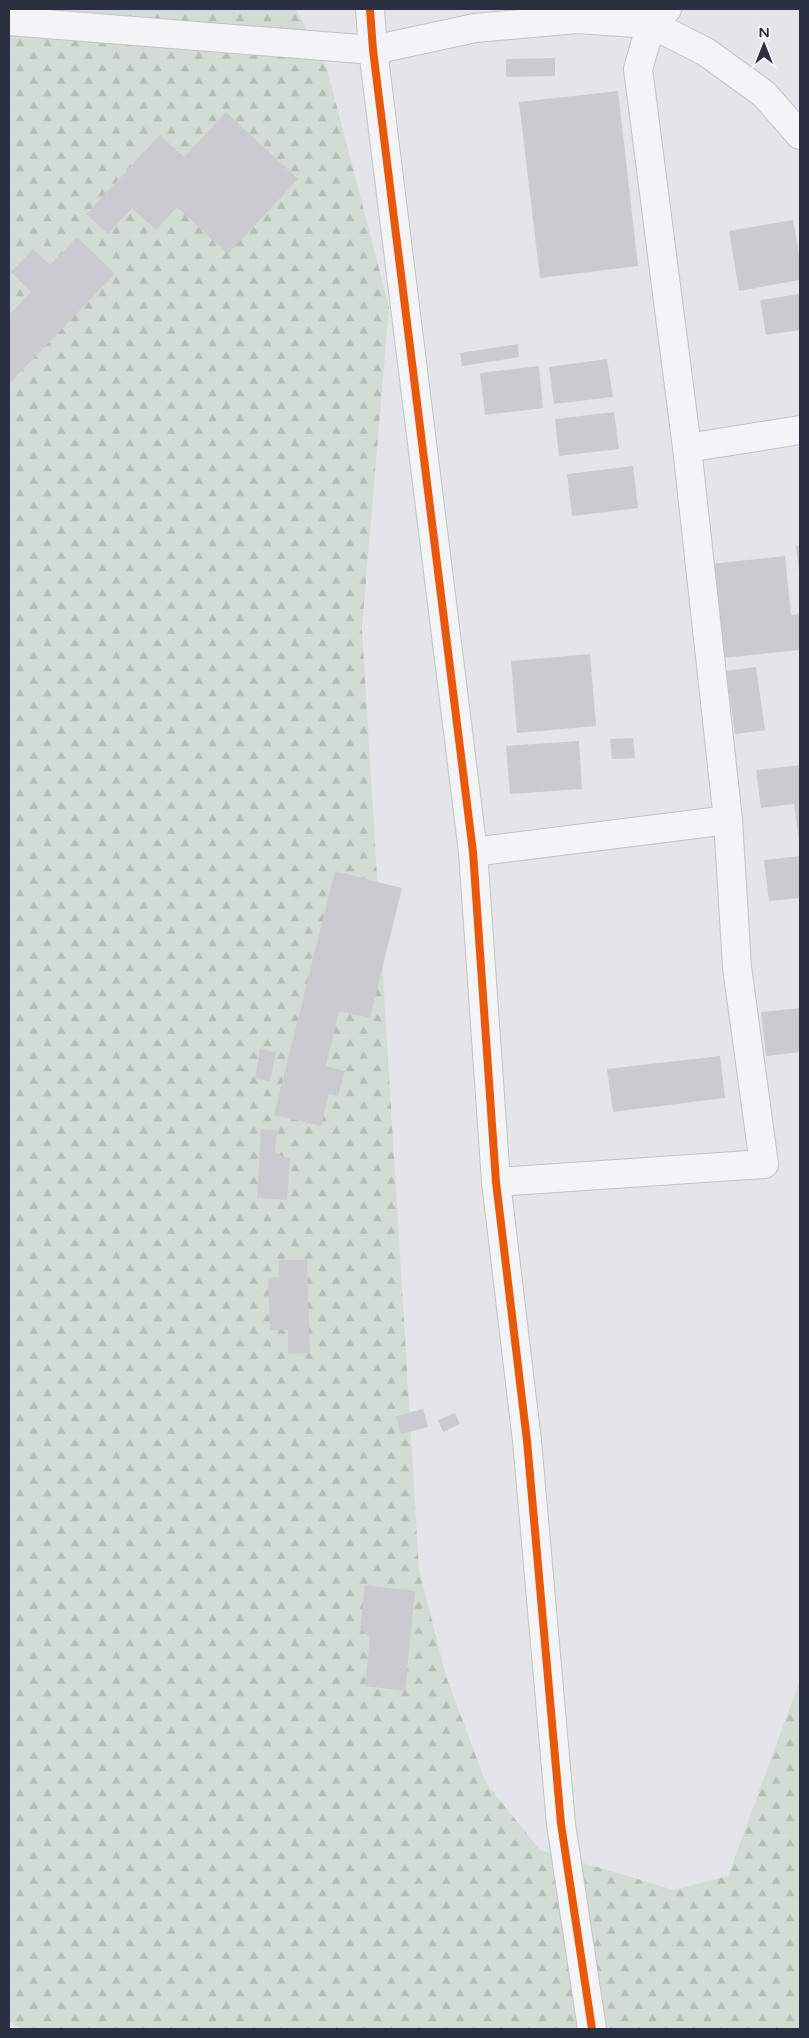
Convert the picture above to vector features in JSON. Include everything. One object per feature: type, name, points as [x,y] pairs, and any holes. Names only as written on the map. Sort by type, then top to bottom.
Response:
[{"type":"street","points":[[370,9],[373,50],[473,852],[496,1182],[528,1442],[561,1824],[592,2029]]},
{"type":"street","points":[[496,1182],[764,1164],[737,967],[728,820],[687,448],[638,69],[659,16]]},
{"type":"street","points":[[9,21],[373,50],[475,28],[577,19],[659,16],[764,94],[800,135]]},
{"type":"street","points":[[687,448],[800,430]]},
{"type":"street","points":[[473,852],[728,820]]},
{"type":"green space","points":[[9,9],[296,9],[327,69],[389,307],[362,629],[419,1569],[446,1676],[486,1783],[540,1850],[674,1890],[728,1876],[800,1680],[800,2029],[20,2029],[9,2021]]},
{"type":"building","points":[[555,58],[555,76],[506,77],[506,59]]},
{"type":"building","points":[[618,91],[638,266],[540,278],[519,102]]},
{"type":"building","points":[[226,112],[298,179],[228,254],[177,207],[156,230],[132,208],[108,234],[86,214],[160,135],[184,157]]},
{"type":"building","points":[[793,220],[800,259],[800,280],[739,291],[729,231]]},
{"type":"building","points":[[77,237],[115,274],[9,384],[9,315],[31,292],[11,272],[33,249],[50,265]]},
{"type":"building","points":[[800,294],[800,330],[766,335],[760,300]]},
{"type":"building","points":[[518,344],[519,357],[462,366],[460,353]]},
{"type":"building","points":[[607,359],[613,397],[554,404],[549,367]]},
{"type":"building","points":[[539,366],[543,408],[485,415],[480,373]]},
{"type":"building","points":[[614,412],[619,449],[559,456],[555,419]]},
{"type":"building","points":[[633,466],[638,508],[572,516],[567,474]]},
{"type":"building","points":[[800,545],[800,572],[799,572],[796,546]]},
{"type":"building","points":[[785,556],[791,615],[800,614],[800,650],[721,658],[711,564]]},
{"type":"building","points":[[590,654],[596,726],[517,733],[511,661]]},
{"type":"building","points":[[756,667],[765,730],[735,734],[726,671]]},
{"type":"building","points":[[633,738],[635,758],[612,759],[610,739]]},
{"type":"building","points":[[579,741],[582,789],[510,794],[506,746]]},
{"type":"building","points":[[800,765],[799,841],[794,804],[761,808],[756,770]]},
{"type":"building","points":[[800,856],[800,898],[769,901],[764,860]]},
{"type":"building","points":[[335,871],[402,888],[370,1018],[339,1011],[326,1066],[345,1071],[338,1096],[329,1094],[321,1126],[274,1115]]},
{"type":"building","points":[[800,1008],[800,1052],[766,1056],[761,1012]]},
{"type":"building","points":[[260,1049],[276,1052],[270,1081],[255,1079]]},
{"type":"building","points":[[720,1056],[725,1098],[613,1112],[607,1069]]},
{"type":"building","points":[[261,1129],[277,1130],[275,1153],[290,1159],[287,1200],[257,1198]]},
{"type":"building","points":[[279,1260],[307,1260],[310,1353],[288,1354],[288,1330],[270,1330],[268,1278],[279,1277]]},
{"type":"building","points":[[423,1409],[428,1427],[401,1434],[396,1416]]},
{"type":"building","points":[[455,1413],[460,1424],[443,1432],[438,1420]]},
{"type":"building","points":[[365,1585],[415,1591],[405,1691],[365,1686],[370,1638],[360,1629]]},
{"type":"cycle path","points":[[370,9],[373,50],[473,852],[496,1182],[527,1441],[561,1824],[592,2029]]}]
